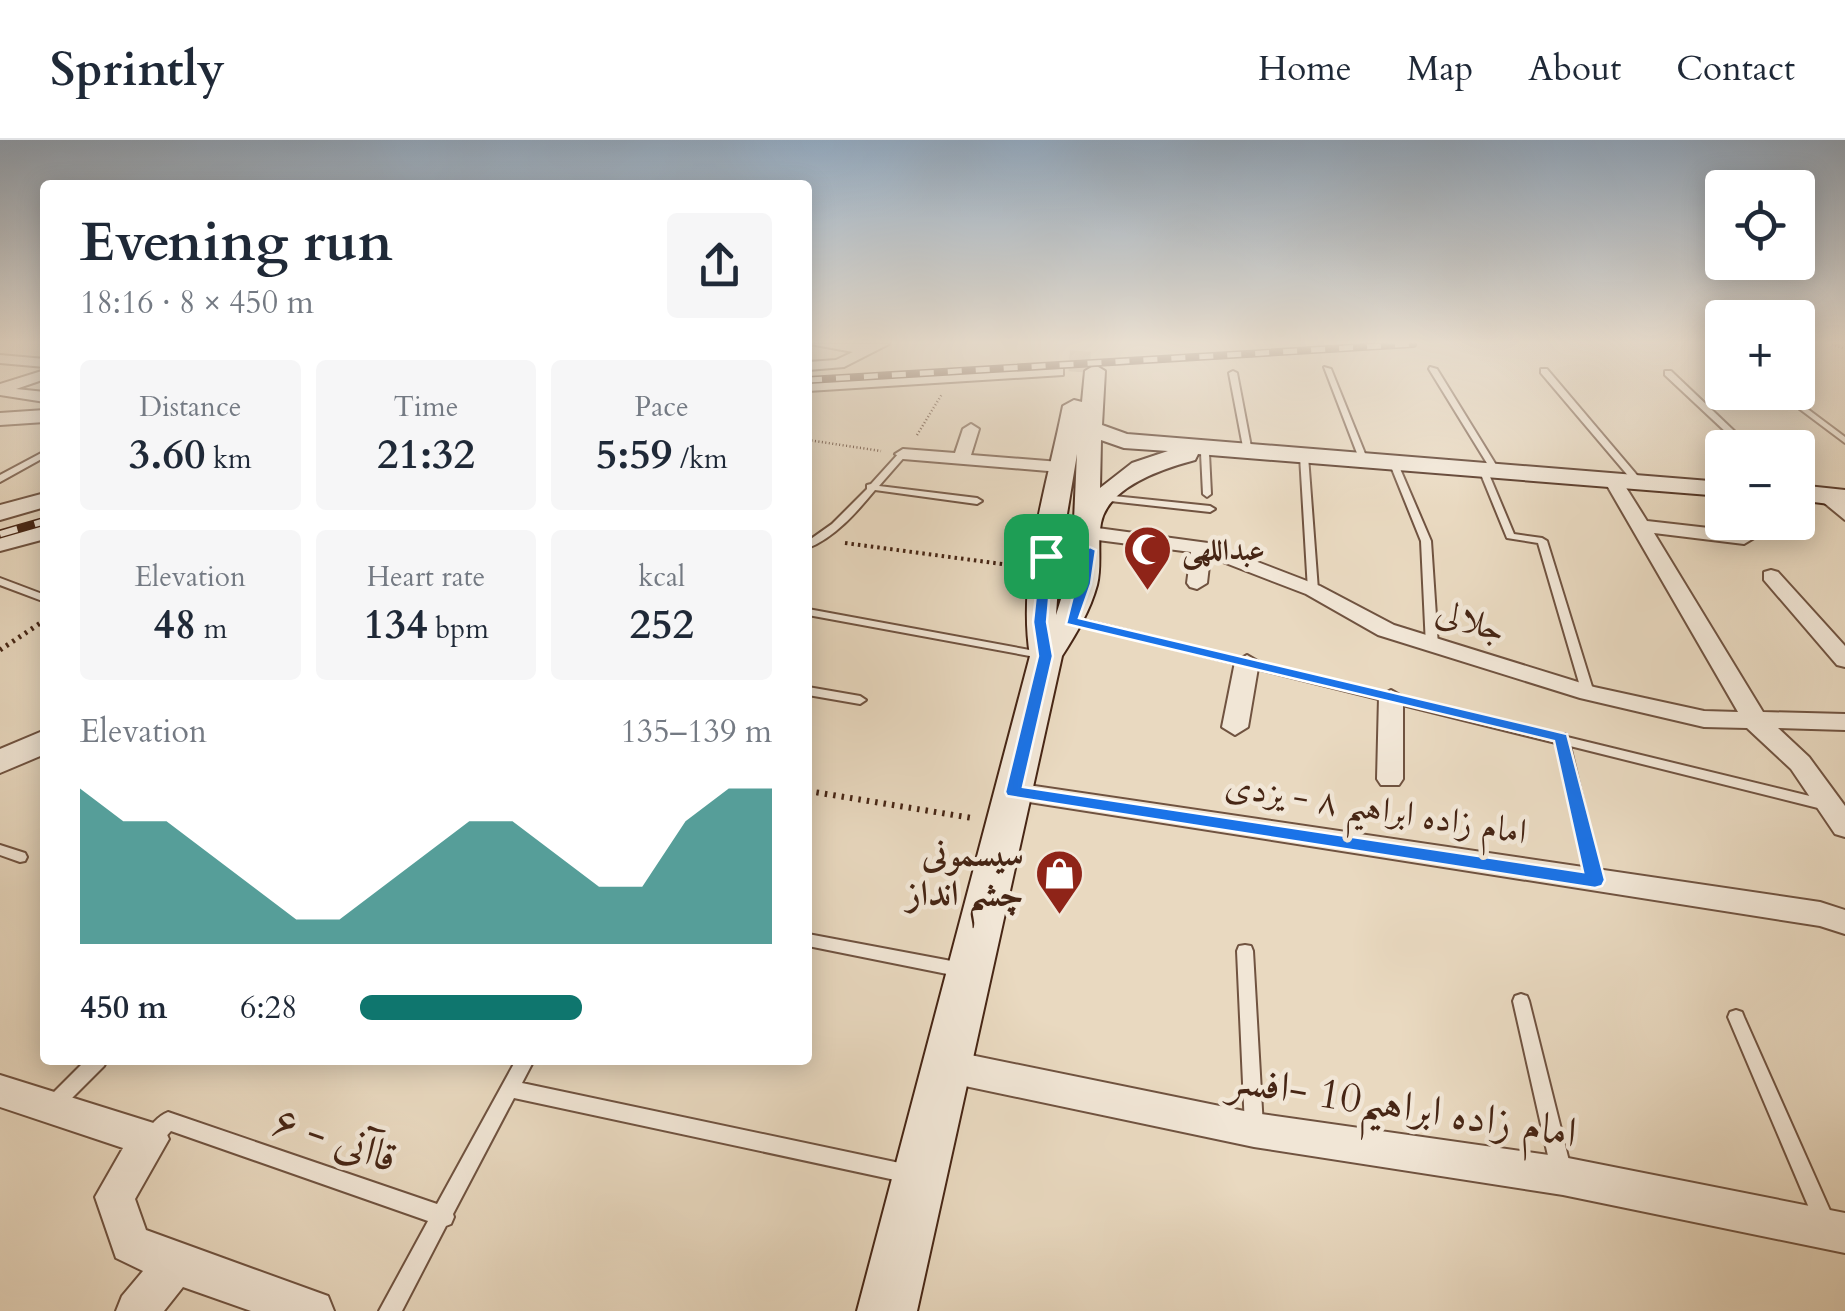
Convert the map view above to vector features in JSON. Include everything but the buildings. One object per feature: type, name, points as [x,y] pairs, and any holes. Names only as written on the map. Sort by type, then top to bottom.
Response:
[{"type":"main road","points":[[1059,638],[1040,622],[1060,468],[1072,428],[1074,399]]},
{"type":"main road","points":[[887,1311],[1009,807],[1059,638],[1085,584],[1093,525],[1092,429],[1084,399]]},
{"type":"main road","points":[[1092,429],[1124,441],[1705,488]]},
{"type":"main road","points":[[1046,563],[1073,564],[1122,477],[1138,468],[1159,459],[1248,452]]},
{"type":"street","points":[[0,410],[40,411]]},
{"type":"street","points":[[0,418],[40,412]]},
{"type":"street","points":[[962,459],[971,430]]},
{"type":"street","points":[[903,454],[1060,468]]},
{"type":"street","points":[[1626,483],[1640,526],[1756,722],[1800,763],[1845,827]]},
{"type":"street","points":[[0,513],[40,501]]},
{"type":"street","name":"جلالی","points":[[1093,525],[1200,547],[1313,590],[1386,630],[1588,693],[1704,718],[1845,722]]},
{"type":"street","points":[[1640,526],[1705,534]]},
{"type":"street","points":[[0,543],[40,532]]},
{"type":"street","points":[[1197,583],[1200,547]]},
{"type":"street","points":[[1771,576],[1845,660]]},
{"type":"street","points":[[1235,727],[1247,662]]},
{"type":"street","points":[[1390,779],[1391,697]]},
{"type":"street","points":[[0,762],[40,743]]},
{"type":"street","name":"امام زاده ابراهیم ۸ - یزدی","points":[[1009,807],[1595,880],[1820,914],[1845,922]]},
{"type":"street","name":"امام زاده ابراهیم10 -افسر","points":[[946,1066],[1254,1130],[1563,1176],[1836,1231]]},
{"type":"street","points":[[0,1091],[150,1139],[116,1197],[130,1244],[175,1264],[312,1311]]},
{"type":"street","points":[[136,1311],[175,1264]]},
{"type":"lane","points":[[1238,399],[1248,452]]},
{"type":"lane","points":[[1339,399],[1364,462]]},
{"type":"lane","points":[[1450,399],[1491,473],[1510,536],[1542,541],[1588,693]]},
{"type":"lane","points":[[1564,399],[1626,483]]},
{"type":"lane","points":[[1695,399],[1729,430]]},
{"type":"lane","points":[[1804,410],[1845,441]]},
{"type":"lane","points":[[1205,453],[1207,494]]},
{"type":"lane","points":[[812,542],[848,520],[870,488],[903,454]]},
{"type":"lane","points":[[1304,456],[1313,590]]},
{"type":"lane","points":[[0,479],[40,457]]},
{"type":"lane","points":[[1394,464],[1426,541],[1432,646]]},
{"type":"lane","points":[[870,488],[977,501]]},
{"type":"lane","points":[[1093,525],[1210,509]]},
{"type":"lane","points":[[0,581],[40,597]]},
{"type":"lane","points":[[812,612],[1247,662],[1828,805]]},
{"type":"lane","points":[[812,692],[860,700]]},
{"type":"lane","points":[[1561,737],[1595,880]]},
{"type":"lane","points":[[0,850],[20,857]]},
{"type":"lane","points":[[812,941],[969,972]]},
{"type":"lane","points":[[1245,950],[1254,1130]]},
{"type":"lane","points":[[1520,1001],[1563,1176]]},
{"type":"lane","points":[[1736,1016],[1836,1231]]},
{"type":"lane","points":[[51,1107],[93,1065]]},
{"type":"lane","points":[[390,1311],[522,1065]]},
{"type":"lane","points":[[510,1089],[920,1176]]},
{"type":"lane","name":"۶ - قاآنی","points":[[150,1139],[168,1121],[444,1217]]},
{"type":"path","points":[[812,441],[903,454],[941,399]]},
{"type":"path","points":[[812,542],[1046,563]]},
{"type":"path","points":[[0,650],[40,623]]},
{"type":"path","points":[[812,791],[1009,807]]},
{"type":"railway","points":[[0,534],[40,522]]},
{"type":"place","name":"عبداللهی","points":[[1147,592]]},
{"type":"place","name":"سیسمونی چشم انداز","points":[[1059,916]]},
{"type":"route","points":[[1090,550],[1085,584],[1072,620],[1561,737],[1595,880],[1014,792],[1046,656],[1040,622],[1046,556],[1056,563],[1073,564],[1090,550]]}]
